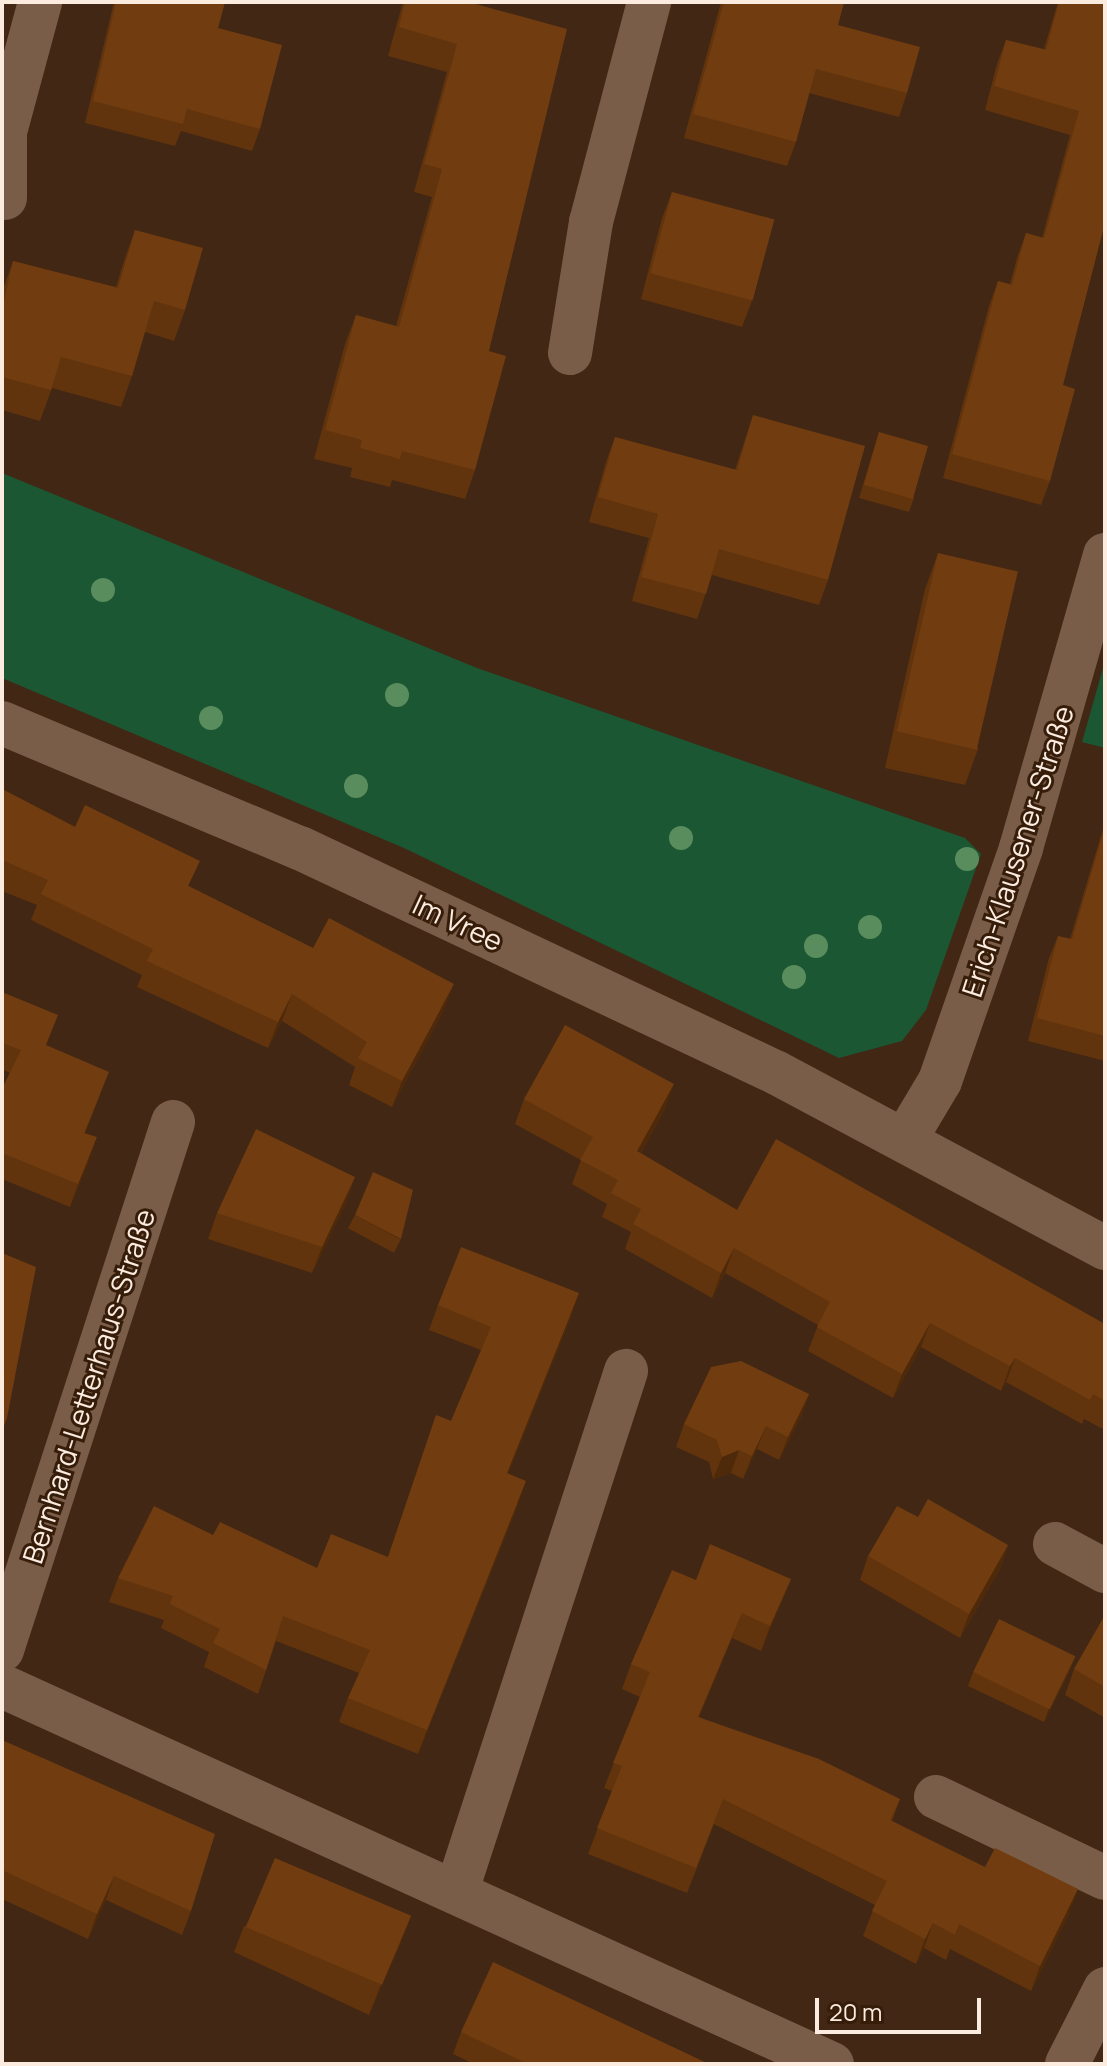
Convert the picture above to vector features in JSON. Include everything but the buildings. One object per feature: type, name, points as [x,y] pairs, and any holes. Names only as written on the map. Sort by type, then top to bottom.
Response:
[{"type":"street","points":[[5,198],[5,132],[40,2]]},
{"type":"street","points":[[570,353],[591,222],[649,2]]},
{"type":"street","name":"Erich-Klausener-Straße","points":[[906,1138],[940,1081],[1021,848],[1105,555]]},
{"type":"street","name":"Im Vree","points":[[2,723],[300,848],[906,1138],[1105,1248]]},
{"type":"street","name":"Bernhard-Letterhaus-Straße","points":[[2,1650],[173,1122]]},
{"type":"street","points":[[457,1890],[626,1371]]},
{"type":"street","points":[[1055,1544],[1105,1571]]},
{"type":"street","points":[[2,1686],[457,1890],[832,2064]]},
{"type":"street","points":[[936,1797],[1105,1878]]},
{"type":"street","points":[[1067,2064],[1105,1989]]},
{"type":"green space","points":[[2,473],[477,668],[965,838],[981,854],[926,1010],[902,1041],[839,1058],[404,848],[2,678]]},
{"type":"green space","points":[[1105,661],[1105,748],[1082,742]]}]
